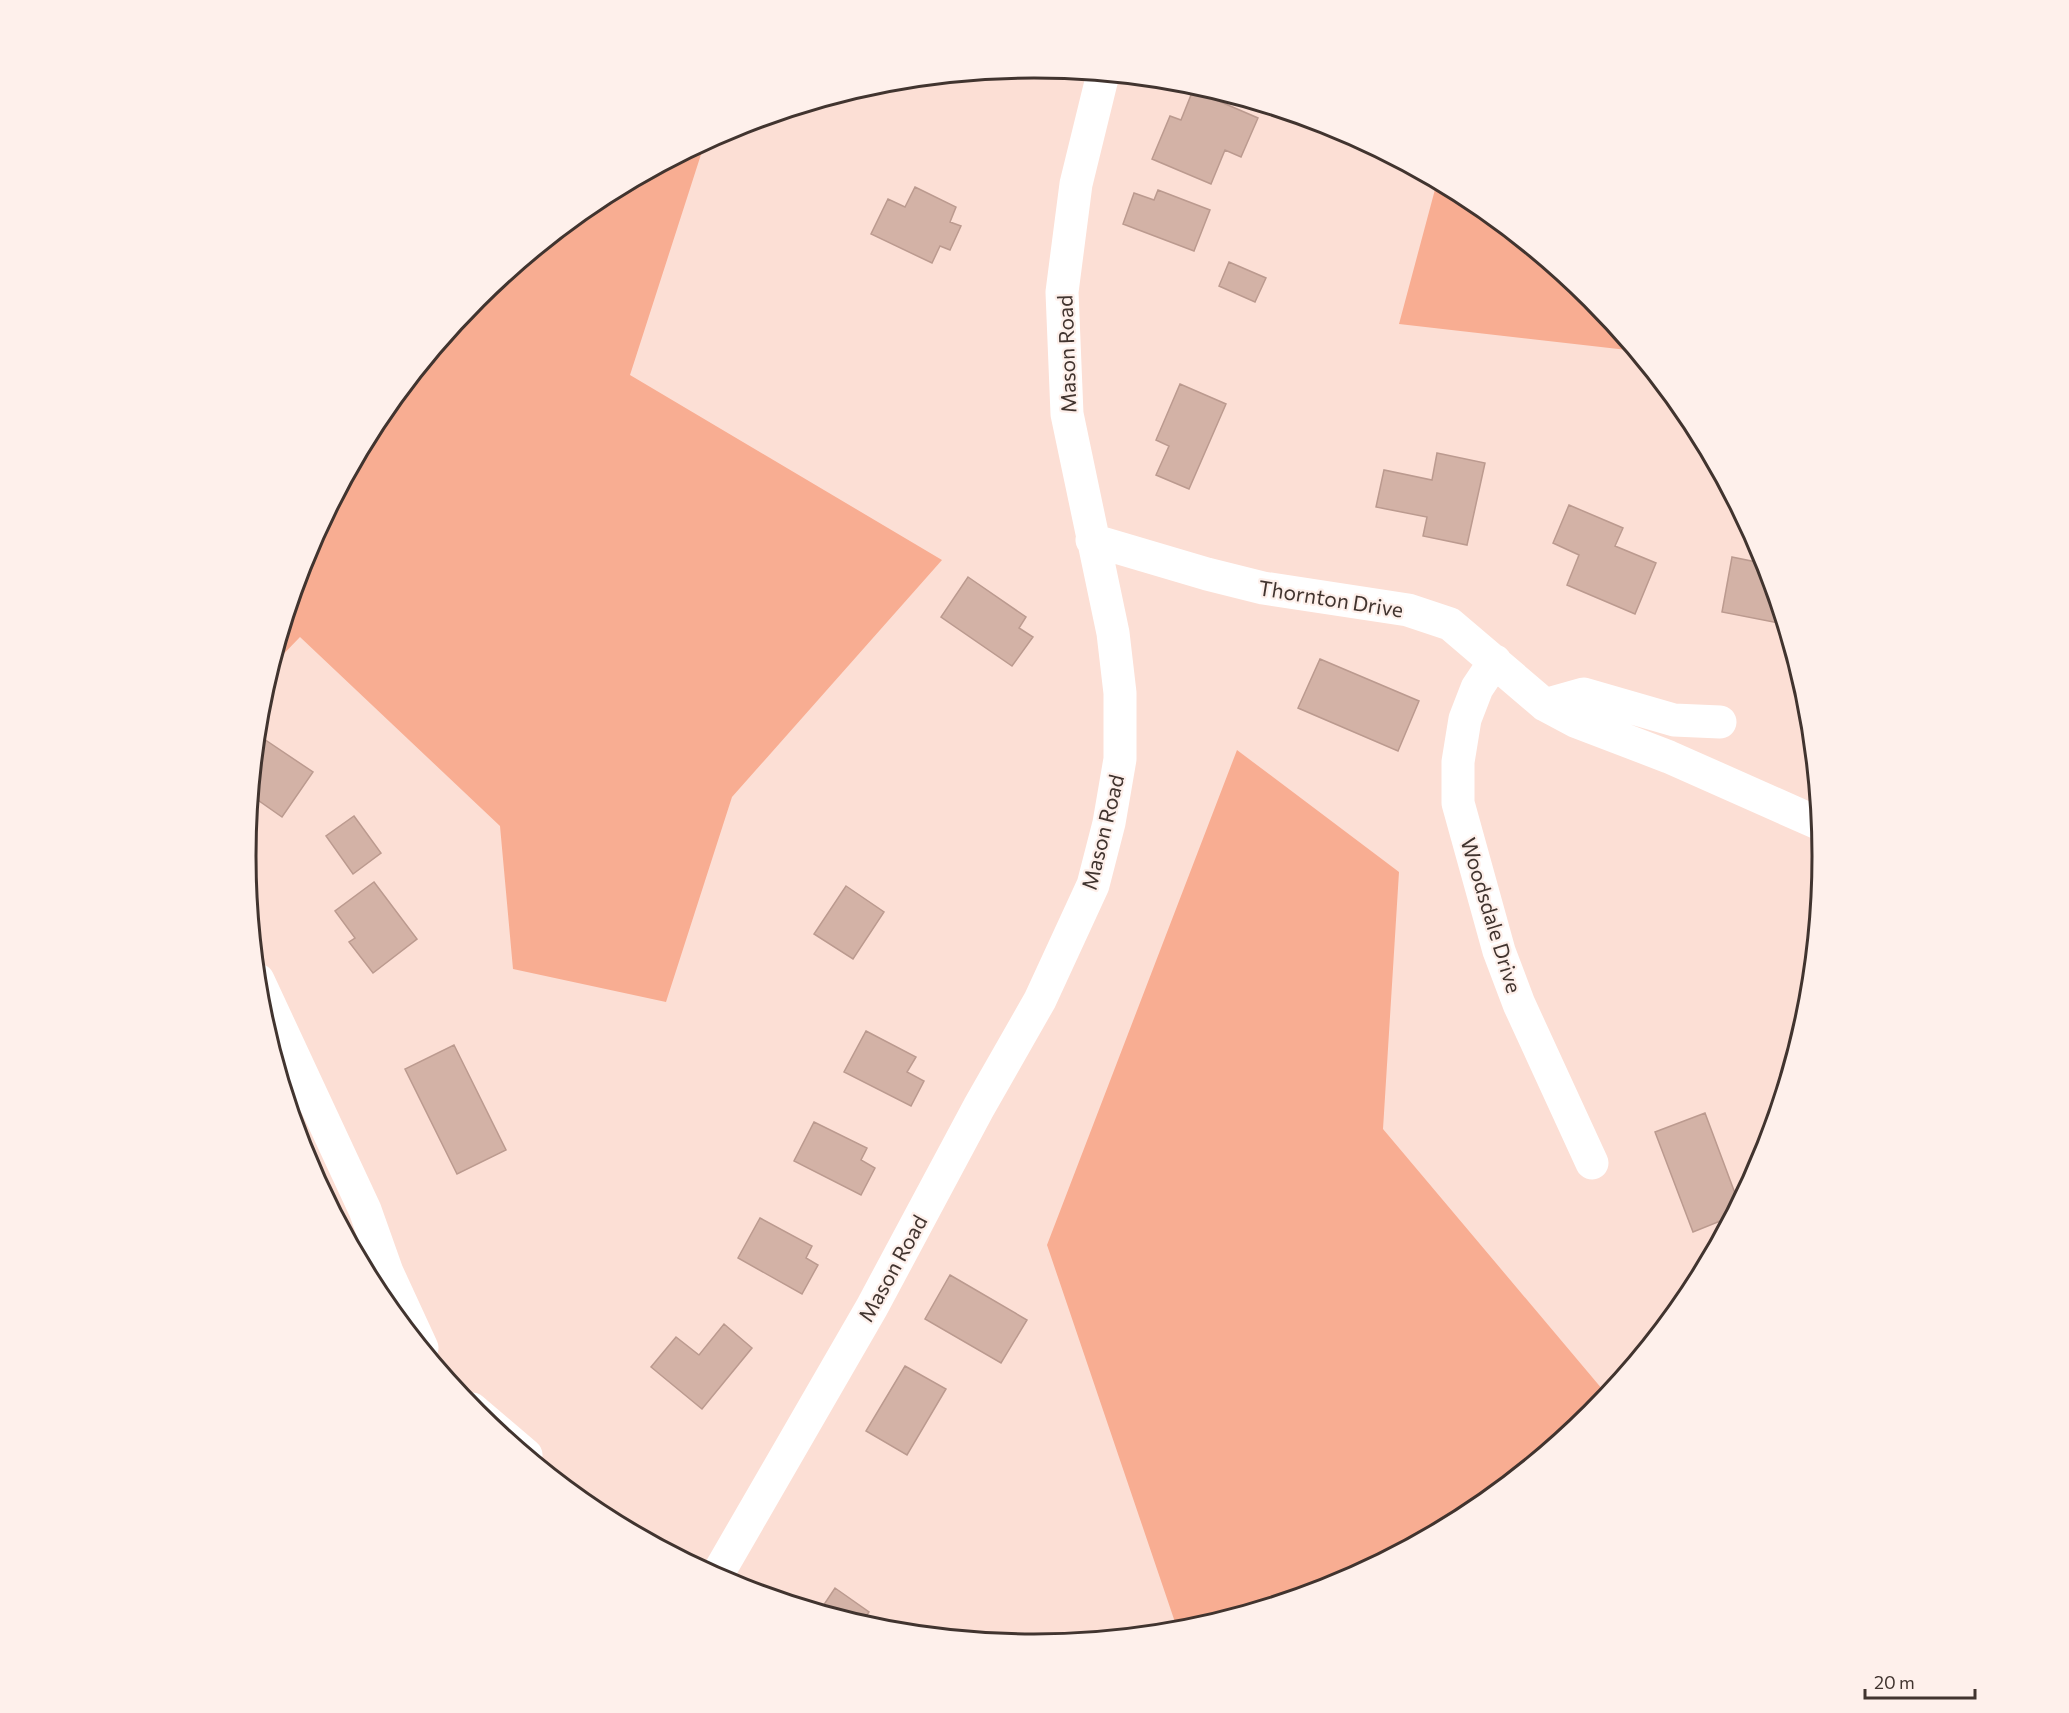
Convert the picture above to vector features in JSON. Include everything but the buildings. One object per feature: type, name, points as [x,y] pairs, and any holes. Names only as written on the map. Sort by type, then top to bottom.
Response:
[{"type":"street","name":"Mason Road","points":[[721,1569],[872,1307],[979,1107],[1040,1000],[1093,885],[1109,823],[1120,759],[1120,693],[1113,633],[1067,414],[1062,292],[1076,184],[1101,82]]},
{"type":"street","name":"Thornton Drive","points":[[1092,540],[1263,588],[1408,610],[1450,624],[1545,705],[1575,721],[1669,757],[1812,820]]},
{"type":"street","name":"Woodsdale Drive","points":[[1495,661],[1477,687],[1465,719],[1458,762],[1458,803],[1499,951],[1519,1004],[1592,1163]]},
{"type":"street","points":[[1545,705],[1584,694],[1674,720],[1720,722]]},
{"type":"street","points":[[271,1008],[365,1210],[387,1272],[409,1319]]},
{"type":"shaded area","points":[[702,153],[630,375],[942,560],[732,797],[666,1002],[513,969],[500,826],[300,637],[283,654],[297,606],[336,512],[387,424],[449,343],[521,271],[561,239],[602,209],[645,182]]},
{"type":"shaded area","points":[[1435,189],[1467,209],[1548,271],[1585,306],[1625,350],[1399,324]]},
{"type":"shaded area","points":[[1237,750],[1399,872],[1383,1129],[1602,1389],[1548,1442],[1508,1474],[1467,1504],[1424,1531],[1379,1555],[1285,1594],[1175,1622],[1047,1245]]}]
